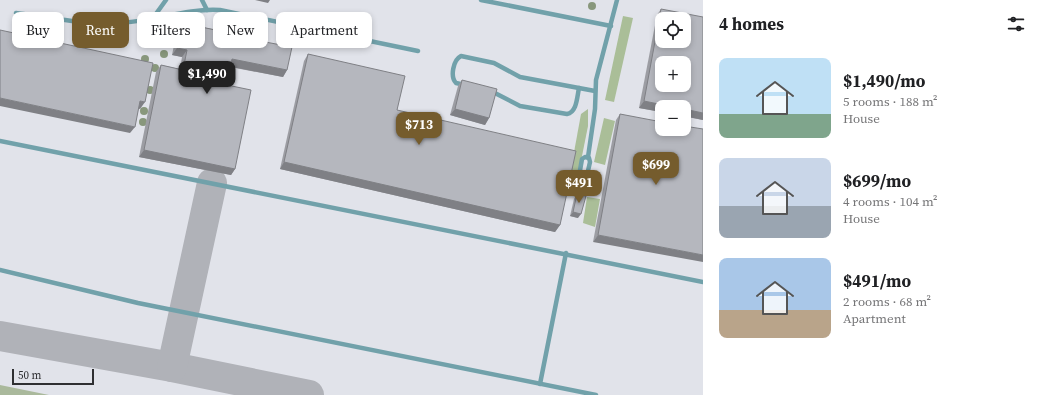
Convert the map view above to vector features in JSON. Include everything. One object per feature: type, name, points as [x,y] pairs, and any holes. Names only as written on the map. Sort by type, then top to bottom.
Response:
[{"type":"lane","points":[[157,12],[166,0]]},
{"type":"lane","points":[[202,0],[207,10]]},
{"type":"lane","points":[[481,0],[611,26]]},
{"type":"lane","points":[[588,157],[582,159],[576,193],[578,196],[583,193],[590,162],[588,157],[595,109],[595,91],[617,0]]},
{"type":"lane","points":[[180,12],[207,10],[239,13],[418,51]]},
{"type":"lane","points":[[64,19],[105,24],[137,21]]},
{"type":"lane","points":[[472,87],[456,83],[453,80],[455,62],[461,56],[494,63],[520,77],[595,91]]},
{"type":"lane","points":[[487,90],[520,106],[567,114],[575,108],[579,88]]},
{"type":"lane","points":[[0,141],[566,253],[703,282]]},
{"type":"lane","points":[[540,384],[566,253]]},
{"type":"lane","points":[[0,270],[123,299],[596,395]]},
{"type":"green space","points":[[623,16],[633,18],[614,102],[605,100]]},
{"type":"green space","points":[[588,109],[588,126],[574,196],[566,196],[581,114]]},
{"type":"green space","points":[[604,118],[615,121],[605,165],[594,162]]},
{"type":"green space","points":[[587,197],[600,199],[595,227],[583,223]]},
{"type":"green space","points":[[0,385],[49,395],[0,395]]},
{"type":"building","points":[[661,9],[677,12],[660,12]]},
{"type":"building","points":[[691,15],[703,17],[703,113],[691,110],[691,100],[655,100],[655,103],[644,101],[655,41],[655,48],[691,48]]},
{"type":"building","points":[[205,28],[213,29],[213,48],[268,48],[268,42],[276,44],[276,48],[292,48],[287,70],[232,59],[227,85],[251,90],[235,169],[144,150],[161,65],[183,70],[187,50],[177,48],[205,48]]},
{"type":"building","points":[[0,30],[12,33],[12,48],[64,48],[64,44],[72,46],[72,48],[83,48],[153,63],[145,102],[140,101],[135,127],[0,98]]},
{"type":"building","points":[[308,54],[405,76],[397,110],[576,151],[560,225],[284,162]]},
{"type":"building","points":[[462,80],[497,89],[489,118],[455,109]]},
{"type":"building","points":[[620,114],[655,121],[655,136],[691,136],[691,127],[703,129],[703,255],[598,235]]},
{"type":"building","points":[[577,194],[586,196],[581,214],[573,212]]},
{"type":"taxiway","points":[[172,367],[212,183]]},
{"type":"taxiway","points":[[0,336],[172,367],[309,395]]}]
